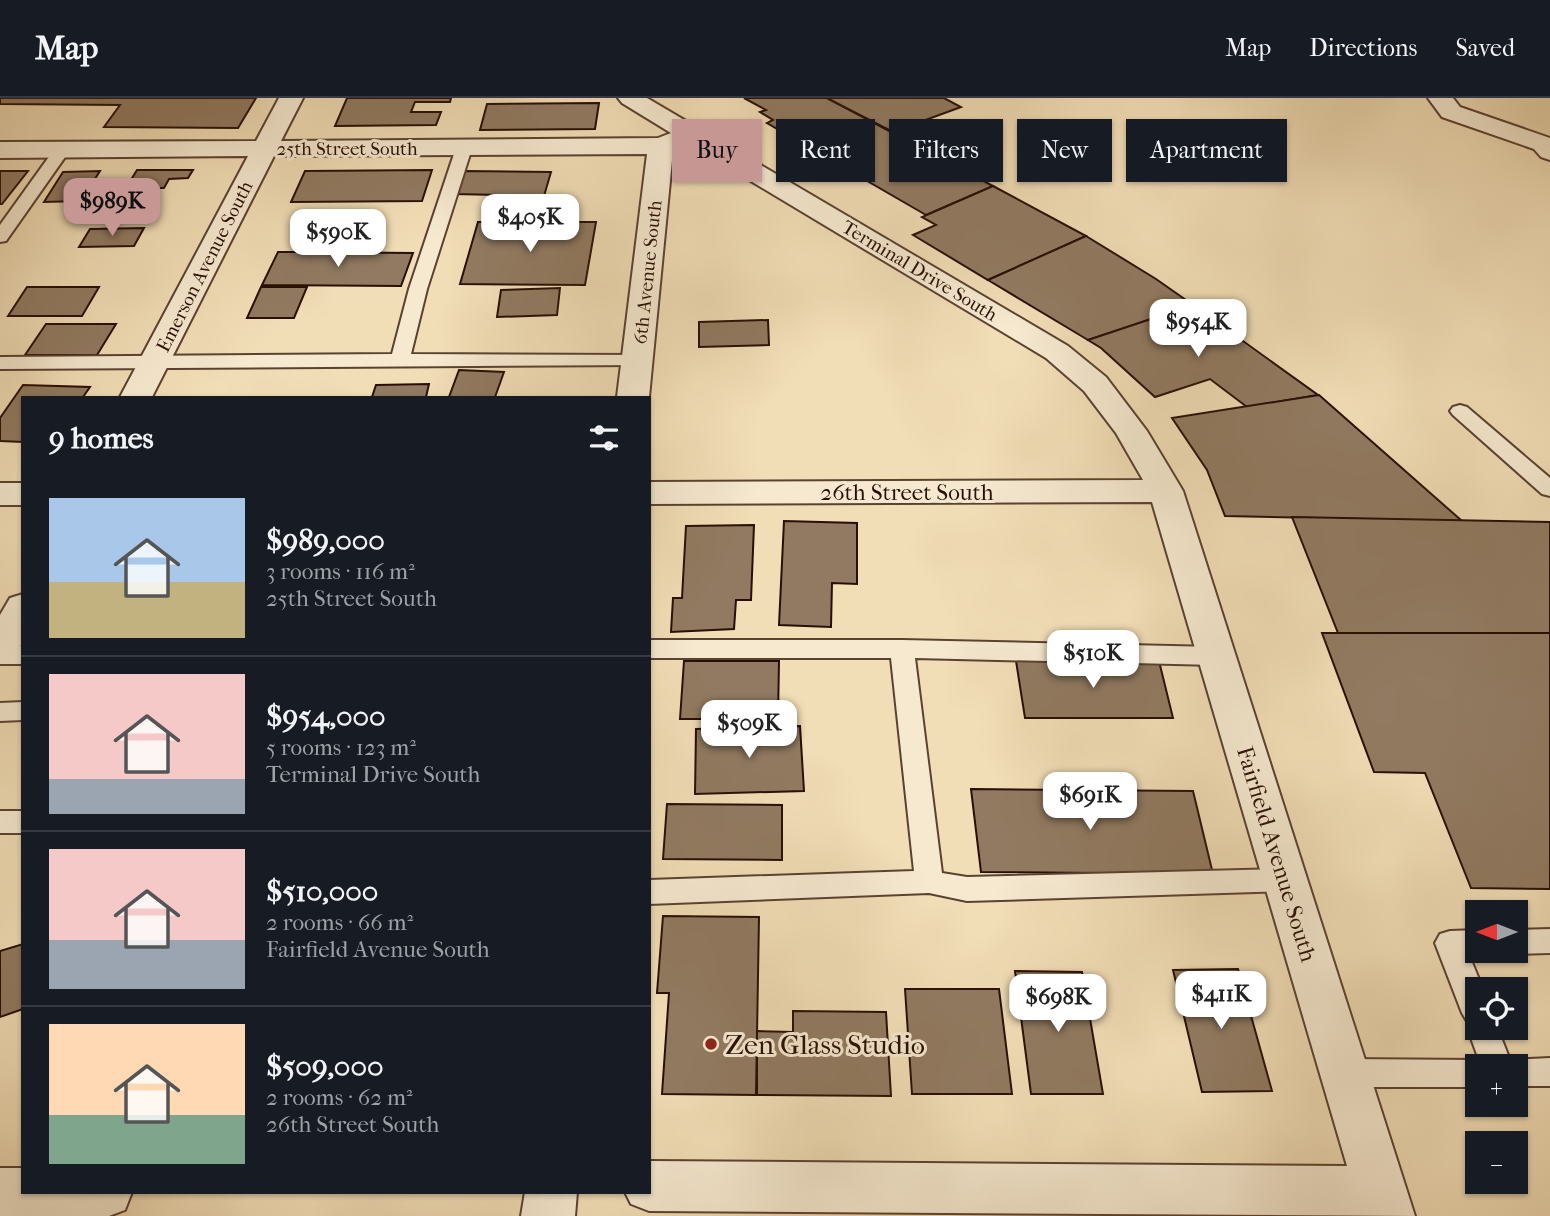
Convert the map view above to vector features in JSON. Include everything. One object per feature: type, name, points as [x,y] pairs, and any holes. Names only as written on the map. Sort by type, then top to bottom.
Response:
[{"type":"street","name":"Emerson Avenue South","points":[[137,396],[291,98]]},
{"type":"street","name":"Terminal Drive South","points":[[629,98],[672,123]]},
{"type":"street","points":[[1440,98],[1451,113],[1548,146]]},
{"type":"street","name":"25th Street South","points":[[0,150],[661,146],[672,142]]},
{"type":"street","name":"6th Avenue South","points":[[633,396],[661,146]]},
{"type":"street","name":"Terminal Drive South","points":[[762,176],[1057,352],[1102,394],[1131,431],[1166,491]]},
{"type":"street","name":"26th Street South","points":[[651,493],[1166,491]]},
{"type":"street","name":"Fairfield Avenue South","points":[[1166,491],[1384,1203]]},
{"type":"street","points":[[0,494],[21,494]]},
{"type":"street","points":[[0,648],[21,611]]},
{"type":"street","points":[[651,1186],[1384,1203]]},
{"type":"street","points":[[0,1193],[21,1193]]},
{"type":"street","points":[[548,1216],[551,1194]]},
{"type":"lane","points":[[400,360],[418,289],[464,148]]},
{"type":"lane","points":[[0,237],[62,150]]},
{"type":"lane","points":[[0,362],[637,361]]},
{"type":"lane","points":[[1460,411],[1550,489]]},
{"type":"lane","points":[[651,649],[902,649],[1216,656]]},
{"type":"lane","points":[[902,649],[929,882]]},
{"type":"lane","points":[[0,655],[21,655]]},
{"type":"lane","points":[[0,712],[21,711]]},
{"type":"lane","points":[[0,822],[21,822]]},
{"type":"lane","points":[[651,892],[929,882],[967,888],[1284,880]]},
{"type":"lane","points":[[1528,942],[1550,941]]},
{"type":"lane","points":[[1465,942],[1450,943],[1465,982]]},
{"type":"lane","points":[[1528,1072],[1550,1072]]},
{"type":"lane","points":[[1344,1073],[1465,1073]]},
{"type":"building","points":[[0,98],[256,98],[238,128],[104,127],[120,105],[0,104]]},
{"type":"building","points":[[347,98],[451,98],[450,102],[415,102],[411,112],[441,112],[436,125],[335,126]]},
{"type":"building","points":[[744,98],[827,98],[867,119],[776,119],[776,128],[767,123],[773,120],[760,112],[766,110]]},
{"type":"building","points":[[827,98],[944,98],[961,107],[928,119],[889,119],[889,130],[875,123],[875,119],[868,119]]},
{"type":"building","points":[[599,103],[595,129],[480,130],[487,104]]},
{"type":"building","points":[[875,123],[889,131],[889,182],[985,182],[993,186],[926,215],[869,182],[875,182]]},
{"type":"building","points":[[137,170],[193,170],[188,178],[169,179],[164,188],[126,188]]},
{"type":"building","points":[[432,170],[422,201],[291,202],[305,171]]},
{"type":"building","points":[[0,171],[28,171],[2,204],[0,204]]},
{"type":"building","points":[[100,171],[81,201],[44,202],[63,172]]},
{"type":"building","points":[[464,171],[551,172],[544,196],[455,194]]},
{"type":"building","points":[[993,186],[1086,236],[988,280],[913,235],[936,225],[922,217]]},
{"type":"building","points":[[478,222],[596,222],[585,285],[460,284]]},
{"type":"building","points":[[144,228],[134,246],[79,247],[90,229]]},
{"type":"building","points":[[1086,236],[1193,305],[1088,340],[988,280]]},
{"type":"building","points":[[278,252],[413,253],[401,286],[262,285]]},
{"type":"building","points":[[27,287],[99,287],[82,316],[8,316]]},
{"type":"building","points":[[261,287],[307,287],[294,318],[247,318]]},
{"type":"building","points":[[560,288],[557,315],[497,317],[501,290]]},
{"type":"building","points":[[1193,305],[1318,395],[1247,407],[1210,379],[1155,397],[1101,348],[1088,340]]},
{"type":"building","points":[[768,320],[769,345],[699,347],[699,322]]},
{"type":"building","points":[[46,324],[116,324],[97,355],[25,355]]},
{"type":"building","points":[[459,370],[504,372],[495,396],[449,396]]},
{"type":"building","points":[[429,384],[426,396],[372,396],[376,385]]},
{"type":"building","points":[[23,385],[90,387],[84,396],[21,396],[21,442],[0,441],[0,418]]},
{"type":"building","points":[[1319,395],[1462,521],[1225,516],[1207,470],[1172,418]]},
{"type":"building","points":[[1292,517],[1550,522],[1550,633],[1338,633]]},
{"type":"building","points":[[784,521],[857,523],[857,584],[832,583],[831,627],[779,625]]},
{"type":"building","points":[[754,525],[751,600],[736,600],[734,629],[671,632],[673,598],[682,598],[686,526]]},
{"type":"building","points":[[1322,633],[1550,633],[1550,889],[1471,888],[1425,773],[1374,772]]},
{"type":"building","points":[[684,661],[779,661],[778,719],[680,719]]},
{"type":"building","points":[[1016,661],[1159,661],[1173,718],[1025,718]]},
{"type":"building","points":[[800,726],[804,791],[695,794],[696,729]]},
{"type":"building","points":[[971,789],[1193,791],[1213,874],[981,872]]},
{"type":"building","points":[[667,804],[782,805],[782,860],[663,859]]},
{"type":"building","name":"Zen Glass Studio","points":[[663,916],[759,917],[756,1095],[662,1094],[669,993],[657,993]]},
{"type":"building","points":[[21,945],[21,1010],[0,1017],[0,951]]},
{"type":"building","points":[[1238,969],[1272,1091],[1202,1092],[1173,970]]},
{"type":"building","points":[[1015,971],[1082,972],[1103,1094],[1031,1094]]},
{"type":"building","points":[[905,989],[999,989],[1012,1094],[912,1094]]},
{"type":"building","points":[[793,1011],[886,1012],[891,1096],[757,1095],[757,1031],[793,1032]]},
{"type":"place","name":"Zen Glass Studio","points":[[711,1044]]}]
